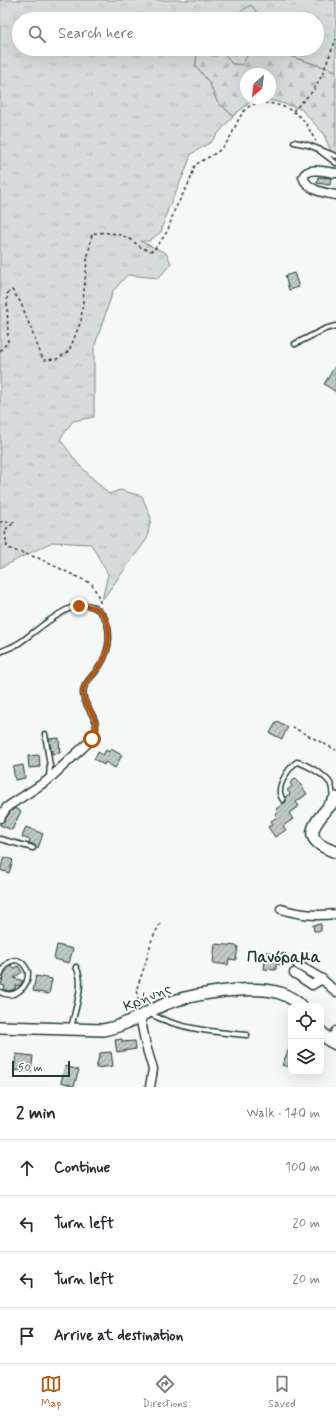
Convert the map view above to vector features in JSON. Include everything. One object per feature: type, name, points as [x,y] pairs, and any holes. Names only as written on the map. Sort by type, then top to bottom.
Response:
[{"type":"street","points":[[336,173],[309,171],[304,174],[303,177],[314,189],[336,195]]},
{"type":"street","points":[[0,818],[10,805],[48,780],[92,739]]},
{"type":"street","points":[[335,800],[314,826],[312,836],[317,843],[336,852]]},
{"type":"street","points":[[281,909],[296,914],[315,916],[336,914]]},
{"type":"street","points":[[298,965],[322,978],[336,992]]},
{"type":"street","points":[[294,973],[312,985],[322,978]]},
{"type":"street","name":"Κρήνης","points":[[0,1027],[94,1030],[108,1029],[188,997],[218,992],[246,990],[279,992],[297,1003]]},
{"type":"street","points":[[144,1014],[146,1046],[153,1069],[150,1087]]},
{"type":"street","points":[[324,1034],[334,1039]]},
{"type":"lane","points":[[294,142],[315,147],[336,156]]},
{"type":"lane","points":[[315,147],[336,163]]},
{"type":"lane","points":[[295,344],[325,329],[336,326]]},
{"type":"lane","points":[[0,652],[19,643],[56,615],[72,608],[79,606],[90,606],[98,610],[104,616],[109,634],[108,646],[104,659],[97,670],[86,682],[83,689],[85,701],[97,727],[92,739]]},
{"type":"lane","points":[[45,734],[50,766],[48,780]]},
{"type":"lane","points":[[283,800],[279,793],[281,786],[292,766],[297,762],[306,765],[326,778],[331,787],[335,800]]},
{"type":"lane","points":[[0,839],[33,848]]},
{"type":"lane","points":[[0,977],[4,966],[12,960],[22,964],[28,972],[27,982],[20,991],[11,995],[0,992]]},
{"type":"lane","points":[[70,1029],[81,978],[76,967]]},
{"type":"lane","points":[[144,1014],[174,1024],[247,1035]]},
{"type":"path","points":[[293,111],[313,91],[321,77],[336,39]]},
{"type":"path","points":[[0,351],[8,342],[7,294],[12,290],[21,303],[43,360],[57,359],[69,351],[81,321],[87,261],[92,234],[99,232],[113,234],[129,239],[139,248],[153,250],[168,230],[174,211],[190,181],[194,165],[213,155],[224,146],[233,133],[241,116],[248,107],[261,103],[276,104],[293,111],[306,124],[319,144]]},
{"type":"path","points":[[0,522],[15,522],[5,530],[7,548],[38,558],[92,584],[98,596],[104,616]]},
{"type":"path","points":[[292,727],[336,750]]},
{"type":"path","points":[[144,1014],[138,988],[152,938],[160,924]]},
{"type":"green space","points":[[0,0],[336,0],[336,71],[289,56],[324,56],[324,12],[256,12],[251,5],[241,12],[12,12],[12,56],[197,56],[196,66],[209,82],[217,101],[233,116],[211,142],[191,154],[168,209],[161,232],[149,241],[140,241],[166,253],[171,263],[159,278],[127,275],[113,291],[94,348],[94,417],[73,421],[60,439],[78,464],[109,494],[120,490],[142,496],[151,518],[147,539],[102,600],[108,574],[91,544],[52,542],[0,568]]},
{"type":"green space","points":[[251,5],[256,12],[240,12]]},
{"type":"green space","points":[[197,56],[226,56],[232,64],[242,65],[247,56],[289,56],[336,71],[336,157],[331,151],[323,133],[301,109],[276,102],[276,68],[240,68],[240,104],[248,104],[233,116],[217,101],[209,82],[196,66]]},
{"type":"green space","points":[[226,56],[247,56],[243,65],[232,64]]},
{"type":"building","points":[[318,177],[331,178],[330,185],[317,183]]},
{"type":"building","points":[[294,273],[299,287],[289,290],[285,276]]},
{"type":"building","points":[[336,365],[336,392],[324,384]]},
{"type":"building","points":[[277,721],[288,727],[282,739],[270,733]]},
{"type":"building","points":[[59,738],[60,753],[52,754],[49,739]]},
{"type":"building","points":[[111,749],[122,755],[115,768],[105,762],[104,765],[94,759],[98,752],[103,755],[106,750],[109,752]]},
{"type":"building","points":[[39,755],[40,767],[29,768],[28,756]]},
{"type":"building","points":[[23,765],[25,778],[15,780],[13,767]]},
{"type":"building","points":[[296,778],[307,794],[296,802],[299,806],[289,813],[293,819],[283,826],[286,830],[275,837],[268,827],[273,824],[271,821],[277,817],[275,814],[278,812],[276,809],[283,804],[282,803],[286,802],[285,797],[290,794],[287,790],[292,786],[290,783]]},
{"type":"building","points":[[15,808],[21,811],[12,830],[0,825],[0,823],[4,821]]},
{"type":"building","points":[[26,827],[43,834],[38,848],[29,843],[30,840],[22,837]]},
{"type":"building","points":[[4,857],[13,860],[9,873],[0,870]]},
{"type":"building","points":[[321,924],[321,931],[314,931],[313,925]]},
{"type":"building","points":[[215,944],[238,946],[236,960],[229,959],[228,965],[213,963]]},
{"type":"building","points":[[57,945],[73,949],[69,963],[54,959]]},
{"type":"building","points":[[266,952],[286,954],[285,965],[276,964],[276,970],[264,969]]},
{"type":"building","points":[[11,965],[14,969],[18,966],[22,972],[14,978],[23,981],[19,986],[16,985],[15,989],[8,991],[4,989],[5,986],[1,985],[5,972]]},
{"type":"building","points":[[36,976],[52,979],[49,994],[33,991]]},
{"type":"building","points":[[122,1039],[122,1042],[135,1041],[136,1049],[117,1052],[115,1040]]},
{"type":"building","points":[[288,1051],[288,1067],[282,1065]]},
{"type":"building","points":[[111,1052],[113,1066],[96,1068],[100,1053]]},
{"type":"building","points":[[16,1054],[33,1056],[31,1072],[14,1070]]},
{"type":"building","points":[[65,1066],[79,1070],[74,1086],[61,1082]]},
{"type":"district","name":"Πανόραμα","points":[[284,956]]},
{"type":"route","points":[[79,606],[90,606],[101,612],[107,624],[109,634],[108,646],[104,659],[97,670],[86,682],[83,689],[85,701],[97,727],[92,739]]}]
